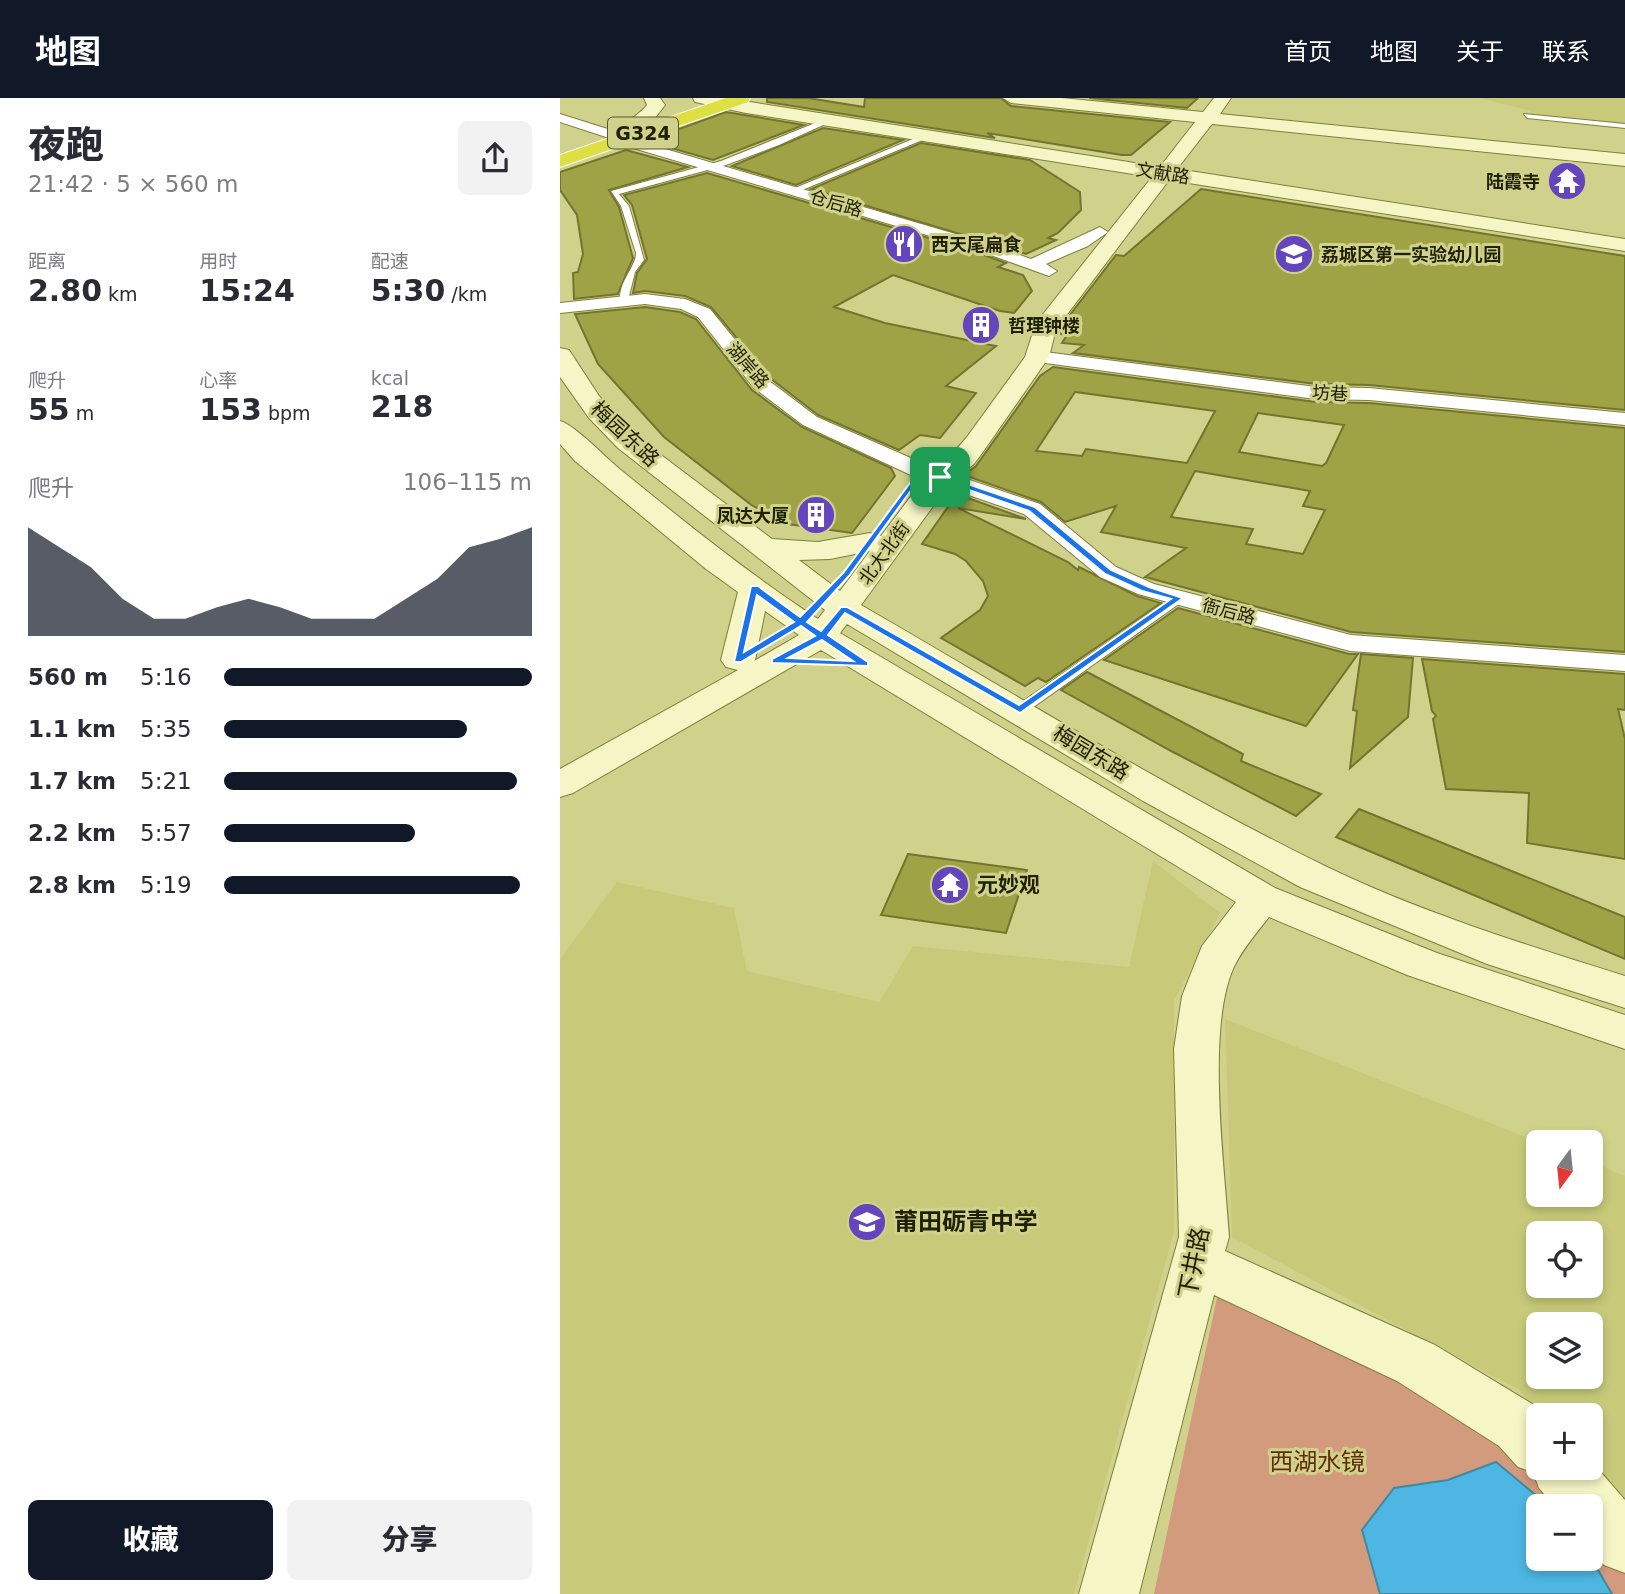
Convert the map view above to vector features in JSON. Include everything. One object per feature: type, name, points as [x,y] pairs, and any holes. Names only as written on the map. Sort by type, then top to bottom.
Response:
[{"type":"highway","name":"G324","points":[[560,150],[620,134],[724,99]]},
{"type":"highway","name":"G324","points":[[560,161],[620,134]]},
{"type":"main road","points":[[620,134],[650,114],[656,105],[652,98]]},
{"type":"main road","points":[[1011,98],[1625,160]]},
{"type":"main road","points":[[1161,171],[1201,117],[1211,98]]},
{"type":"main road","points":[[1201,117],[1223,98]]},
{"type":"main road","name":"文献路","points":[[724,99],[828,121],[1625,237]]},
{"type":"main road","name":"文献路","points":[[724,99],[1161,171]]},
{"type":"main road","name":"文献路","points":[[1161,171],[1164,184],[1216,181],[1625,245]]},
{"type":"main road","name":"北大北街","points":[[560,762],[737,660],[824,615],[870,542],[930,474],[966,439],[1026,355],[1045,277],[1100,232],[1161,171]]},
{"type":"main road","name":"北大北街","points":[[560,785],[776,661],[870,573],[930,474],[964,458],[976,443],[1037,357],[1044,328],[1161,171]]},
{"type":"main road","name":"梅园东路","points":[[560,355],[575,384],[627,442],[760,546],[865,664],[979,728],[1130,822],[1261,898],[1422,964],[1625,1032]]},
{"type":"main road","name":"梅园东路","points":[[560,429],[585,455],[639,500],[716,563],[754,588],[899,640],[1156,792],[1314,877],[1502,953],[1625,992]]},
{"type":"main road","points":[[760,546],[803,553],[827,552],[870,542]]},
{"type":"main road","points":[[870,573],[899,640]]},
{"type":"main road","points":[[737,660],[754,588]]},
{"type":"main road","points":[[776,661],[865,664]]},
{"type":"main road","name":"下井路","points":[[1109,1594],[1204,1237],[1196,1049],[1203,996],[1217,957],[1261,898]]},
{"type":"main road","points":[[1197,1262],[1416,1363],[1519,1427],[1526,1434]]},
{"type":"main road","points":[[1569,1480],[1625,1544]]},
{"type":"street","name":"仓后路","points":[[560,118],[620,134],[1045,277]]},
{"type":"street","name":"湖岸路","points":[[560,308],[623,300],[659,300],[685,304],[704,313],[761,384],[810,421],[930,474]]},
{"type":"street","name":"坊巷","points":[[1037,357],[1316,393],[1369,394],[1625,419]]},
{"type":"street","name":"衙后路","points":[[930,474],[1032,509],[1108,572],[1146,589],[1178,598],[1350,643],[1625,663]]},
{"type":"lane","points":[[1527,116],[1625,126]]},
{"type":"lane","points":[[623,300],[631,272],[640,260],[640,253],[625,206],[614,193],[665,182],[713,166],[828,121]]},
{"type":"lane","points":[[792,191],[928,136]]},
{"type":"lane","points":[[1020,710],[1178,598]]},
{"type":"shaded area","points":[[1479,98],[1625,98],[1625,125],[1529,115],[1531,111]]},
{"type":"shaded area","name":"莆田砺青中学","points":[[1153,861],[1220,913],[1174,1001],[1174,1232],[1074,1594],[560,1594],[560,959],[617,882],[734,908],[747,971],[879,1002],[913,946],[1129,967]]},
{"type":"shaded area","points":[[1225,1019],[1526,1137],[1526,1208],[1603,1208],[1603,1167],[1625,1176],[1625,1509],[1601,1480],[1603,1403],[1530,1403],[1519,1390],[1232,1237]]},
{"type":"green space","name":"西湖水镜","points":[[1222,1274],[1519,1427],[1526,1434],[1526,1480],[1569,1480],[1582,1494],[1526,1494],[1526,1571],[1603,1571],[1603,1519],[1625,1544],[1625,1594],[1154,1594]]},
{"type":"water","points":[[1496,1462],[1534,1494],[1526,1494],[1526,1571],[1599,1571],[1612,1594],[1380,1594],[1362,1530],[1394,1488],[1448,1480]]},
{"type":"building","points":[[767,98],[808,98],[864,107],[865,98],[1001,98],[1011,106],[1170,122],[1131,155],[1122,155],[767,102]]},
{"type":"building","points":[[1089,98],[1198,98],[1187,108]]},
{"type":"building","points":[[726,112],[804,125],[713,160],[646,141]]},
{"type":"building","points":[[823,128],[903,140],[796,185],[732,166]]},
{"type":"building","points":[[921,143],[1030,160],[1080,192],[1081,210],[1058,233],[1048,238],[1056,240],[1026,254],[811,189]]},
{"type":"building","points":[[626,150],[688,167],[609,190],[619,207],[633,258],[618,294],[574,299],[573,273],[578,272],[583,254],[577,215],[560,190],[560,172]]},
{"type":"building","points":[[707,173],[973,251],[1006,263],[998,267],[1023,275],[1032,291],[1014,313],[1000,311],[893,275],[834,307],[885,323],[996,346],[946,386],[976,393],[940,438],[920,435],[899,450],[818,415],[770,378],[711,307],[685,296],[645,291],[633,293],[637,273],[647,259],[632,205],[624,195]]},
{"type":"building","points":[[1201,189],[1625,256],[1625,410],[1369,385],[1316,384],[1073,353],[1084,345],[1062,343],[1067,335],[1059,334],[1063,324],[1116,255],[1124,256]]},
{"type":"building","points":[[645,307],[680,312],[696,319],[752,390],[802,427],[891,468],[895,476],[852,533],[780,523],[750,504],[664,437],[598,364],[575,314]]},
{"type":"building","points":[[1053,367],[1316,402],[1369,403],[1625,428],[1625,652],[1351,632],[1145,577],[1186,548],[1101,532],[1116,506],[1065,522],[1041,502],[964,475],[976,466],[1040,376]],"holes":[[[1075,392],[1215,411],[1187,463],[1086,449],[1082,456],[1036,451]],[[1258,413],[1344,425],[1326,463],[1322,466],[1239,452]],[[1195,471],[1310,491],[1303,506],[1325,510],[1303,554],[1246,544],[1253,529],[1171,517]]]},
{"type":"building","points":[[957,494],[1026,519],[958,508],[1068,562],[1078,570],[1079,567],[1137,596],[1161,603],[1046,682],[1038,678],[1025,686],[941,638],[980,610],[988,596],[983,581],[966,561],[955,554],[922,544]]},
{"type":"building","points":[[1178,608],[1349,654],[1358,654],[1306,726],[1104,660]]},
{"type":"building","points":[[1361,654],[1413,658],[1408,717],[1350,768],[1357,711],[1353,710]]},
{"type":"building","points":[[1422,659],[1625,674],[1625,710],[1618,709],[1625,739],[1625,859],[1527,843],[1529,793],[1446,789],[1433,719],[1436,716],[1432,711]]},
{"type":"building","points":[[1087,672],[1243,754],[1241,761],[1321,794],[1296,816],[1061,690]]},
{"type":"building","points":[[1359,809],[1625,917],[1625,959],[1336,837]]},
{"type":"building","points":[[908,854],[1027,870],[1006,933],[881,915]]},
{"type":"place","name":"陆霞寺","points":[[1567,181]]},
{"type":"place","name":"西天尾扁食","points":[[904,244]]},
{"type":"place","name":"荔城区第一实验幼儿园","points":[[1294,254]]},
{"type":"place","name":"哲理钟楼","points":[[981,325]]},
{"type":"place","name":"凤达大厦","points":[[816,515]]},
{"type":"place","name":"元妙观","points":[[950,885]]},
{"type":"place","name":"莆田砺青中学","points":[[867,1222]]},
{"type":"route","points":[[940,477],[921,471],[846,575],[801,622],[754,588],[737,660],[801,622],[822,636],[865,664],[776,661],[822,636],[844,609],[871,622],[1020,710],[1178,598],[1146,589],[1108,572],[1032,509],[940,477]]}]
